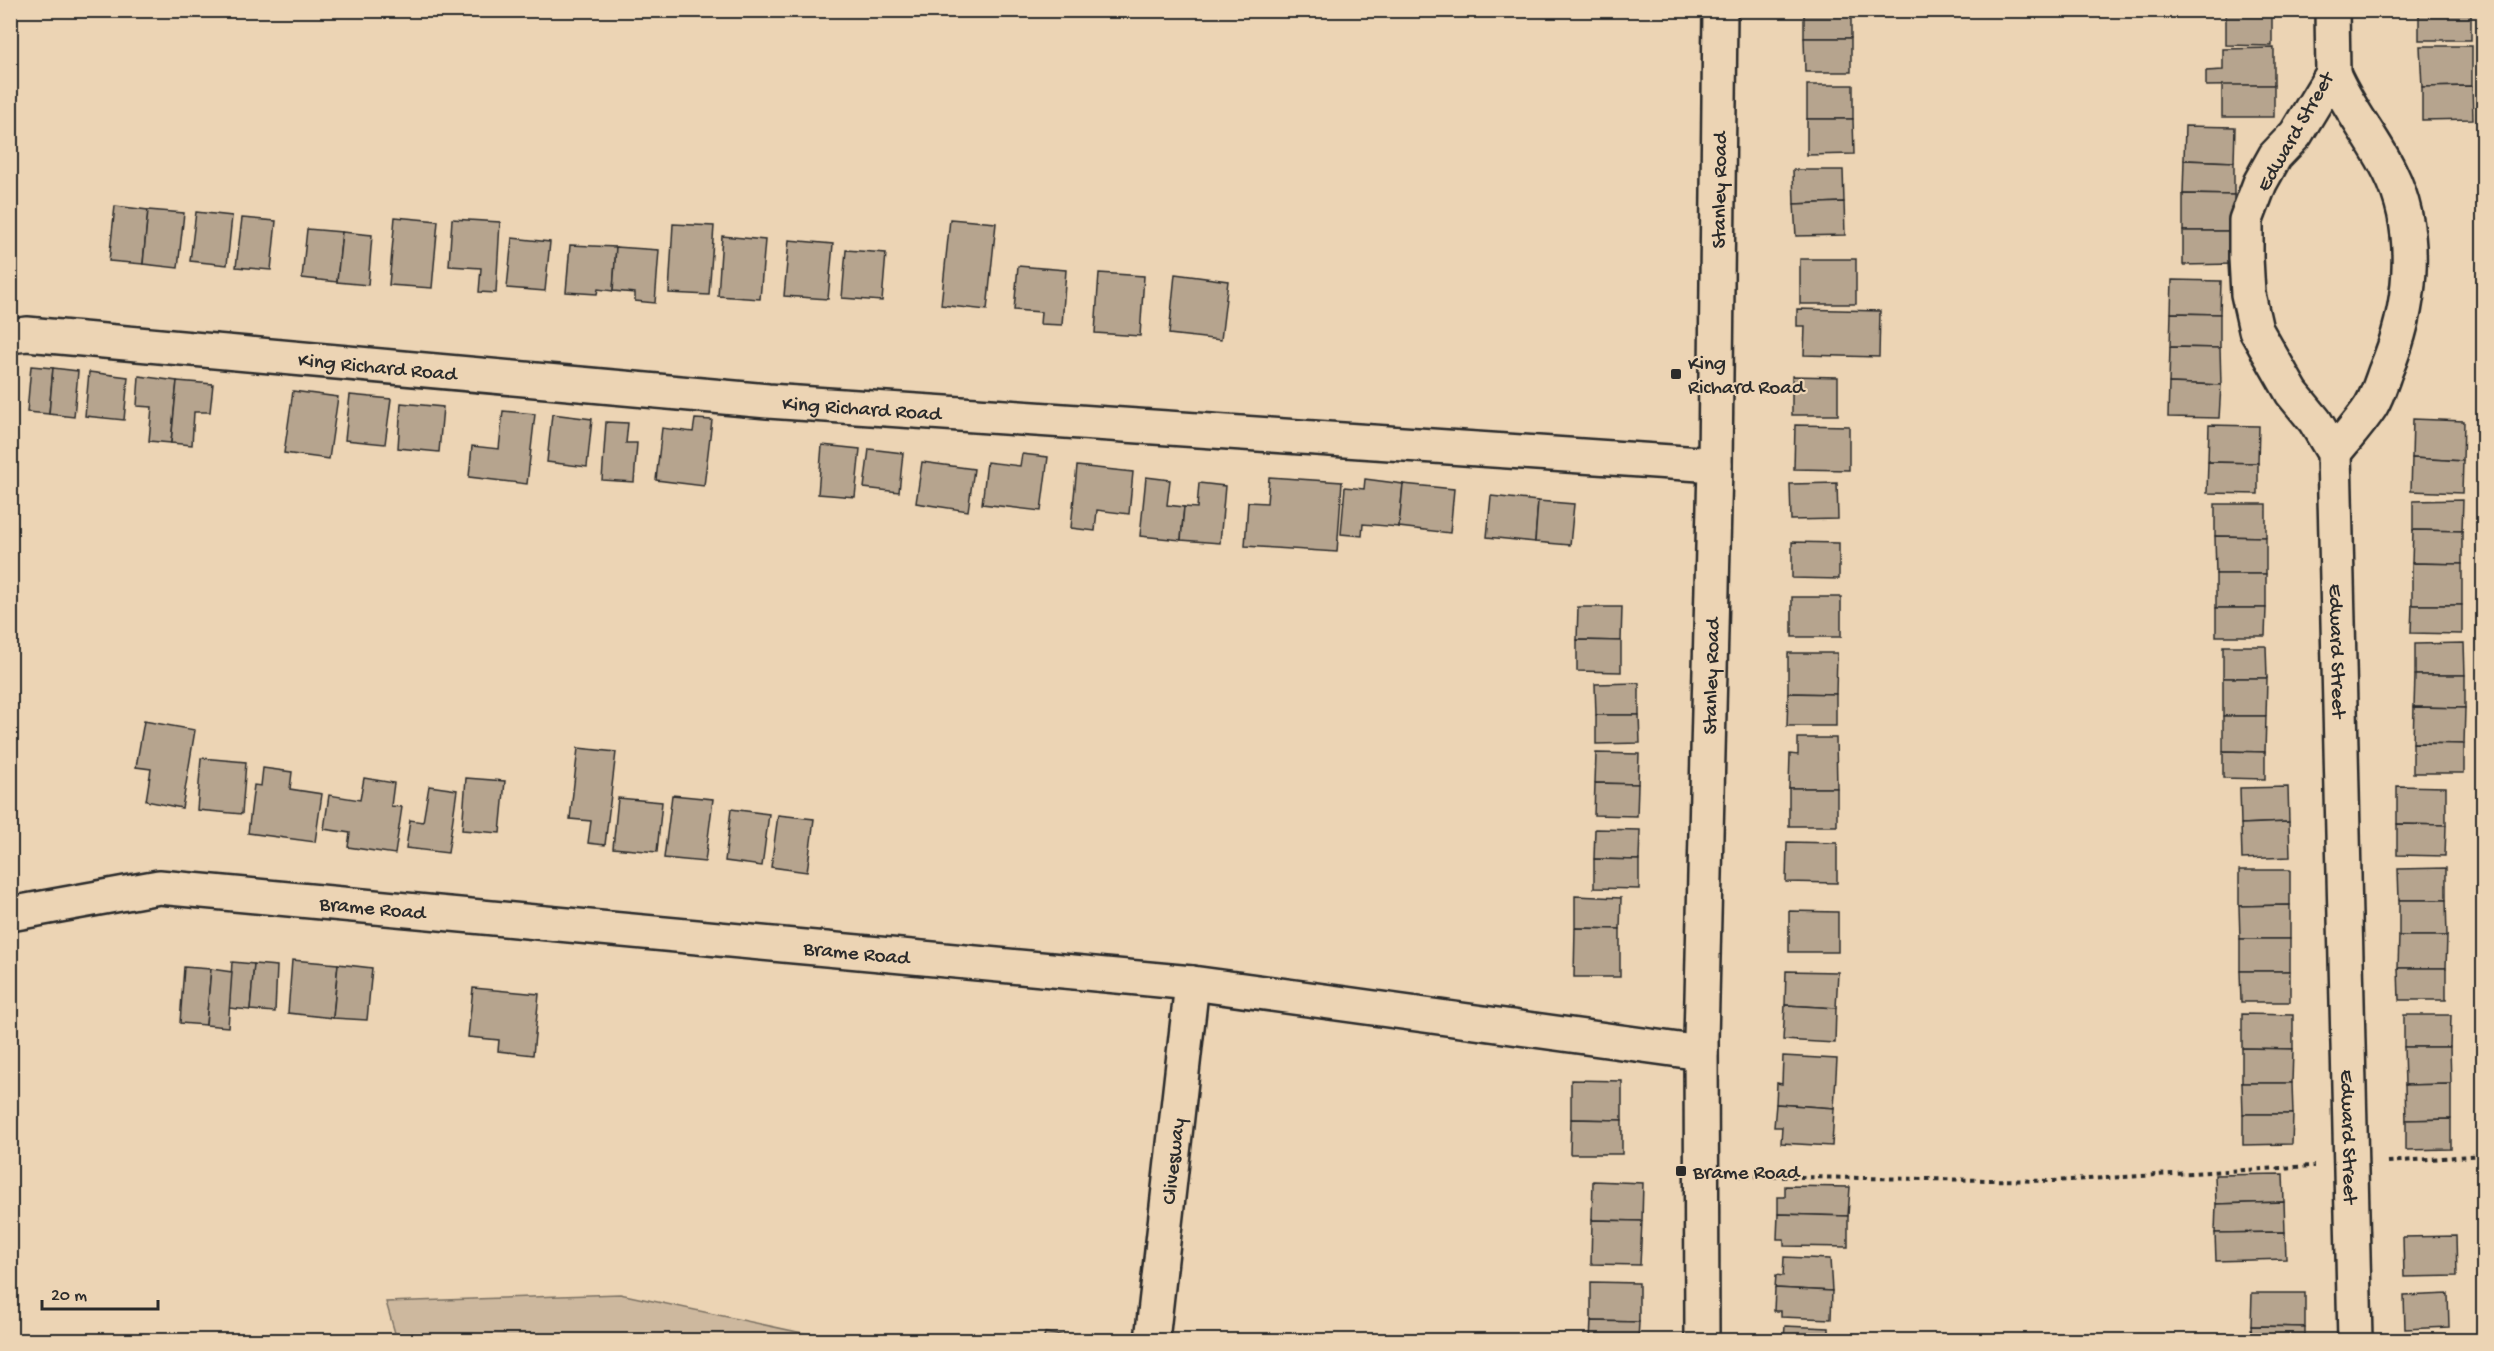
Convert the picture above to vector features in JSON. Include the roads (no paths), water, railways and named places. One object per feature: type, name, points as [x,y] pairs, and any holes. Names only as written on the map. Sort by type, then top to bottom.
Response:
[{"type":"street","name":"Stanley Road","points":[[1702,1341],[1701,1053],[1715,465],[1720,10]]},
{"type":"street","name":"Edward Street","points":[[2332,10],[2333,73],[2296,134],[2275,156],[2260,183],[2246,220],[2246,258],[2248,294],[2256,330],[2292,393],[2315,421],[2334,453],[2355,1341]]},
{"type":"street","points":[[2333,73],[2343,98],[2390,171],[2402,198],[2409,251],[2405,313],[2396,347],[2372,405],[2334,453]]},
{"type":"street","name":"King Richard Road","points":[[10,336],[27,334],[780,402],[1715,465]]},
{"type":"street","name":"Brame Road","points":[[10,914],[159,886],[1192,983],[1701,1053]]},
{"type":"street","name":"Clivesway","points":[[1152,1341],[1192,983]]},
{"type":"place","name":"King Richard Road","points":[[1676,374]]},
{"type":"place","name":"Brame Road","points":[[1681,1171]]}]
